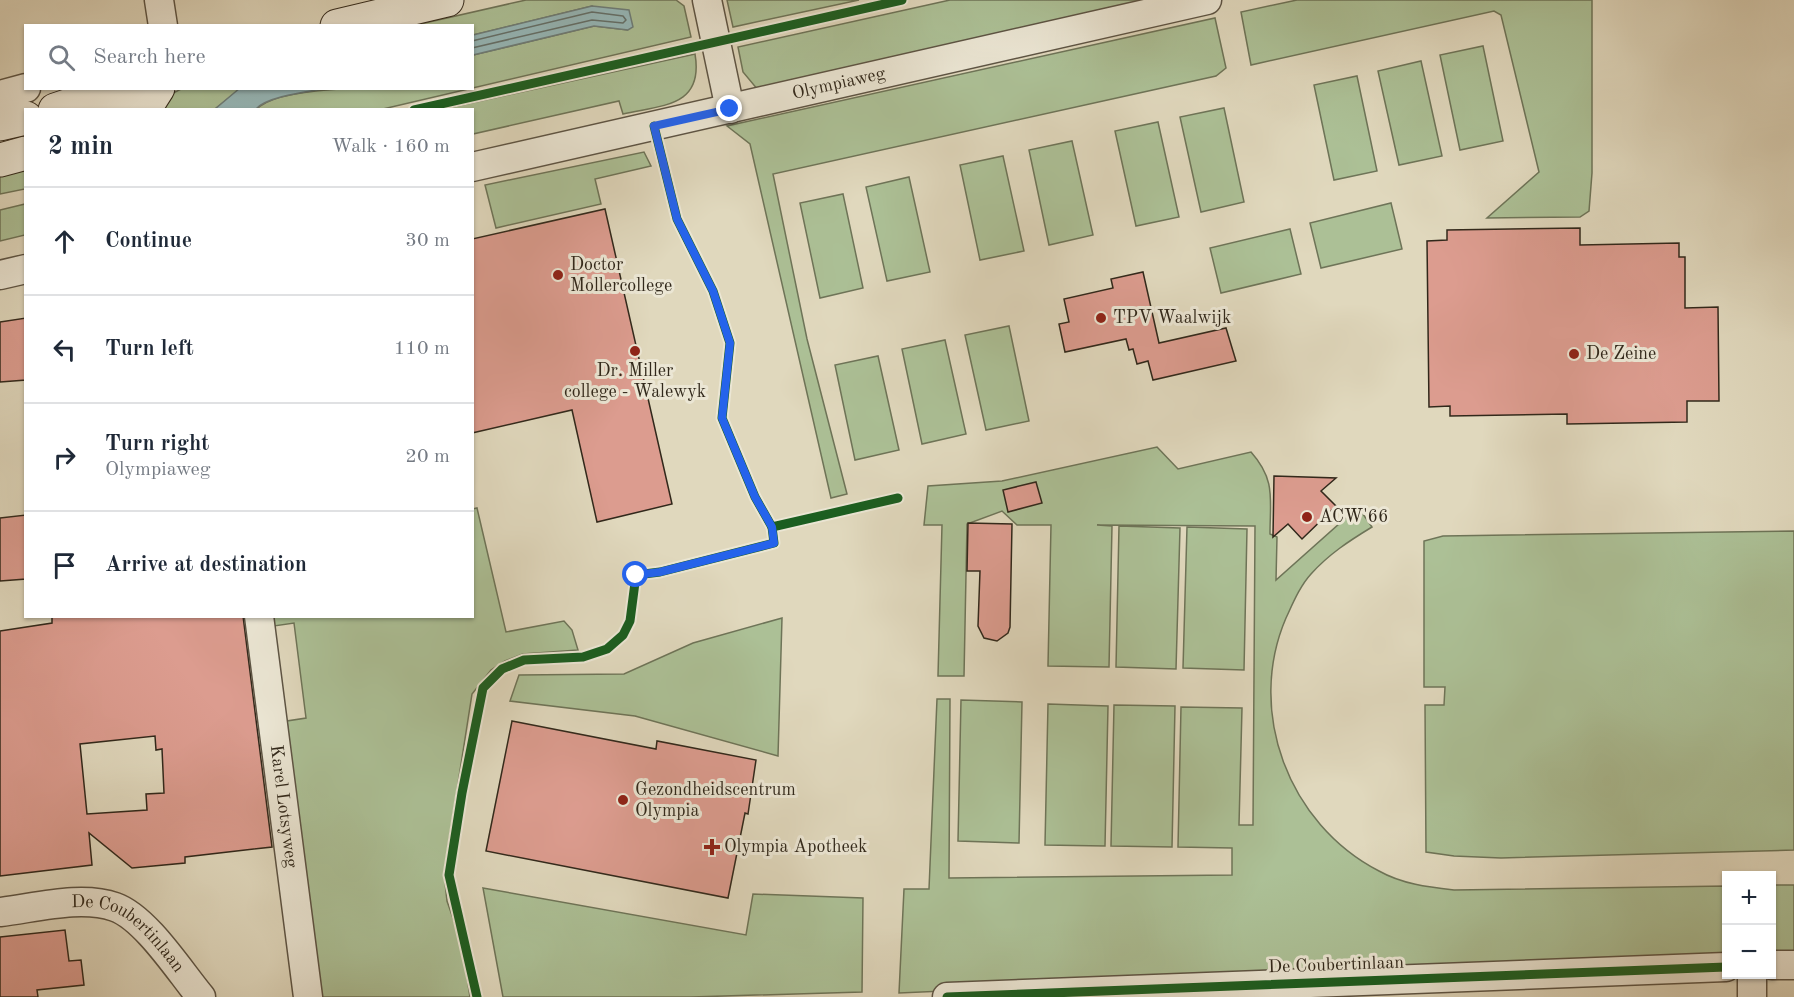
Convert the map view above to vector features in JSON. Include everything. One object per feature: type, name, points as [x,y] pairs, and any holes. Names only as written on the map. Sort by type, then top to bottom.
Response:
[{"type":"main road","points":[[344,24],[432,2]]},
{"type":"main road","points":[[61,108],[114,90]]},
{"type":"main road","points":[[132,108],[151,99],[157,90]]},
{"type":"main road","points":[[0,124],[24,118]]},
{"type":"main road","points":[[0,160],[24,154]]},
{"type":"street","points":[[159,0],[163,24]]},
{"type":"street","points":[[707,0],[730,109]]},
{"type":"street","name":"Olympiaweg","points":[[474,167],[1207,0]]},
{"type":"street","points":[[0,95],[24,89]]},
{"type":"street","points":[[0,274],[24,269]]},
{"type":"street","name":"Karel Lotsyweg","points":[[259,618],[308,997]]},
{"type":"street","name":"De Coubertinlaan","points":[[0,912],[83,903],[116,908],[143,926],[201,997]]},
{"type":"street","points":[[1776,966],[1794,965]]},
{"type":"street","name":"De Coubertinlaan","points":[[965,997],[1260,991],[1722,967]]},
{"type":"street","points":[[1752,979],[1752,997]]},
{"type":"green space","points":[[526,0],[676,0],[684,6],[691,37],[474,88],[474,55],[594,26],[628,30],[592,6],[474,35],[474,24],[420,24]]},
{"type":"green space","points":[[727,0],[859,0],[733,27]]},
{"type":"green space","points":[[950,0],[1169,0],[758,90],[743,72],[738,47]]},
{"type":"green space","points":[[1297,0],[1592,0],[1592,173],[1589,211],[1580,217],[1487,218],[1539,172],[1501,15],[1494,11],[1251,65],[1241,12]]},
{"type":"green space","points":[[1215,18],[1226,68],[1216,76],[773,174],[807,339],[847,494],[831,498],[750,144],[727,126]]},
{"type":"green space","points":[[1483,46],[1503,141],[1460,150],[1440,55]]},
{"type":"green space","points":[[695,54],[696,71],[693,84],[686,94],[665,105],[652,108],[623,114],[619,101],[474,134],[474,108],[449,108]]},
{"type":"green space","points":[[1421,61],[1442,156],[1399,165],[1378,71]]},
{"type":"green space","points":[[1357,76],[1377,171],[1334,180],[1314,85]]},
{"type":"green space","points":[[179,90],[239,90],[216,108],[144,108]]},
{"type":"green space","points":[[324,90],[464,90],[387,108],[259,108],[271,100]]},
{"type":"green space","points":[[1224,108],[1244,202],[1201,212],[1180,117]]},
{"type":"green space","points":[[1158,122],[1179,217],[1136,226],[1115,131]]},
{"type":"green space","points":[[1072,141],[1093,235],[1049,245],[1029,150]]},
{"type":"green space","points":[[644,152],[651,166],[595,179],[601,204],[496,228],[485,185]]},
{"type":"green space","points":[[1003,156],[1024,251],[980,260],[960,165]]},
{"type":"green space","points":[[24,162],[24,189],[0,194],[0,169]]},
{"type":"green space","points":[[909,177],[930,272],[887,281],[866,187]]},
{"type":"green space","points":[[843,194],[863,288],[820,298],[800,203]]},
{"type":"green space","points":[[1391,203],[1402,249],[1321,268],[1310,223]]},
{"type":"green space","points":[[24,204],[24,235],[0,241],[0,210]]},
{"type":"green space","points":[[1290,229],[1301,274],[1221,293],[1210,248]]},
{"type":"green space","points":[[1009,326],[1029,421],[986,430],[965,335]]},
{"type":"green space","points":[[945,340],[966,434],[922,444],[902,349]]},
{"type":"green space","points":[[878,356],[899,450],[855,460],[835,365]]},
{"type":"green space","points":[[1157,447],[1178,469],[1251,452],[1265,472],[1270,490],[1270,534],[1277,537],[1276,580],[1358,507],[1372,527],[1332,554],[1303,584],[1286,618],[1275,654],[1271,690],[1274,727],[1283,762],[1299,795],[1320,825],[1347,850],[1379,871],[1406,882],[1425,886],[1454,890],[1722,886],[1722,956],[899,993],[904,889],[929,889],[937,699],[950,699],[949,878],[1232,875],[1232,848],[1178,847],[1181,707],[1242,708],[1239,825],[1253,825],[1255,526],[1097,525],[1112,526],[1109,667],[1048,666],[1051,525],[1017,525],[1002,511],[967,524],[964,676],[938,676],[942,525],[924,525],[928,486],[1002,481]]},
{"type":"green space","points":[[477,508],[506,632],[564,621],[572,630],[578,650],[523,654],[505,661],[491,670],[472,694],[444,873],[447,901],[462,944],[470,997],[318,997],[287,721],[306,718],[294,623],[274,626],[273,618],[474,618],[474,509]]},
{"type":"green space","points":[[1119,526],[1180,528],[1176,669],[1116,667]]},
{"type":"green space","points":[[1187,527],[1247,529],[1244,670],[1183,668]]},
{"type":"green space","points":[[1794,531],[1794,850],[1501,858],[1426,852],[1425,705],[1444,705],[1445,687],[1424,687],[1424,541],[1443,536]]},
{"type":"green space","points":[[782,618],[778,756],[635,716],[510,701],[519,675],[624,674],[693,643]]},
{"type":"green space","points":[[961,700],[1022,702],[1019,843],[958,841]]},
{"type":"green space","points":[[1048,704],[1108,706],[1105,846],[1045,845]]},
{"type":"green space","points":[[1114,705],[1175,706],[1172,847],[1111,846]]},
{"type":"green space","points":[[1776,885],[1794,885],[1794,954],[1776,955]]},
{"type":"green space","points":[[483,888],[746,935],[753,894],[863,898],[862,992],[691,997],[503,997]]},
{"type":"water","points":[[592,6],[629,10],[633,27],[628,30],[594,26],[474,55],[474,35]]},
{"type":"water","points":[[238,90],[316,90],[277,98],[257,108],[216,108]]},
{"type":"building","points":[[605,209],[672,504],[597,522],[572,410],[474,433],[474,239]]},
{"type":"building","name":"De Zeine","points":[[1580,228],[1580,245],[1679,243],[1679,257],[1685,257],[1685,308],[1718,307],[1719,401],[1687,401],[1687,422],[1567,424],[1567,414],[1450,416],[1450,406],[1429,407],[1427,241],[1447,240],[1447,230]]},
{"type":"building","points":[[1143,272],[1159,343],[1226,328],[1236,361],[1153,380],[1148,361],[1137,364],[1133,349],[1129,350],[1126,339],[1065,352],[1059,324],[1069,322],[1064,299],[1113,288],[1111,279]]},
{"type":"building","points":[[24,318],[24,380],[0,382],[0,322]]},
{"type":"building","points":[[1274,476],[1336,478],[1321,491],[1336,506],[1302,539],[1288,524],[1273,537]]},
{"type":"building","points":[[1036,482],[1042,503],[1008,512],[1003,490]]},
{"type":"building","points":[[24,515],[24,579],[0,581],[0,518]]},
{"type":"building","points":[[968,523],[1012,524],[1010,627],[1008,633],[997,641],[984,638],[978,626],[980,571],[967,571]]},
{"type":"building","points":[[52,618],[243,618],[272,847],[185,857],[185,863],[132,868],[89,833],[92,865],[0,876],[0,631],[52,623]],"holes":[[[155,736],[156,750],[162,749],[164,793],[146,794],[147,810],[87,814],[80,744]]]},
{"type":"building","name":"Gezondheidscentrum Olympia","points":[[512,721],[656,749],[657,741],[756,760],[748,814],[745,813],[728,898],[486,851]]},
{"type":"building","points":[[65,930],[69,961],[81,960],[84,985],[37,990],[38,997],[0,997],[0,937]]},
{"type":"cycle path","points":[[423,108],[902,0]]},
{"type":"cycle path","points":[[654,126],[677,219],[713,291],[730,343],[722,418],[755,497],[772,527],[898,498]]},
{"type":"cycle path","points":[[477,997],[449,875],[462,793],[483,688],[502,669],[524,660],[583,657],[607,649],[623,635],[630,621],[636,575],[660,572],[774,543],[772,527]]},
{"type":"cycle path","points":[[947,997],[1722,967]]},
{"type":"place","name":"Doctor Mollercollege","points":[[558,275]]},
{"type":"place","name":"TPV Waalwijk","points":[[1101,318]]},
{"type":"place","name":"Dr. Miller college - Walewyk","points":[[635,351]]},
{"type":"place","name":"De Zeine","points":[[1574,354]]},
{"type":"place","name":"ACW'66","points":[[1307,517]]},
{"type":"place","name":"Gezondheidscentrum Olympia","points":[[623,800]]},
{"type":"place","name":"Olympia Apotheek","points":[[712,847]]},
{"type":"route","points":[[636,575],[660,572],[774,543],[772,527],[755,497],[722,418],[730,343],[713,291],[677,219],[654,126],[730,109]]}]
